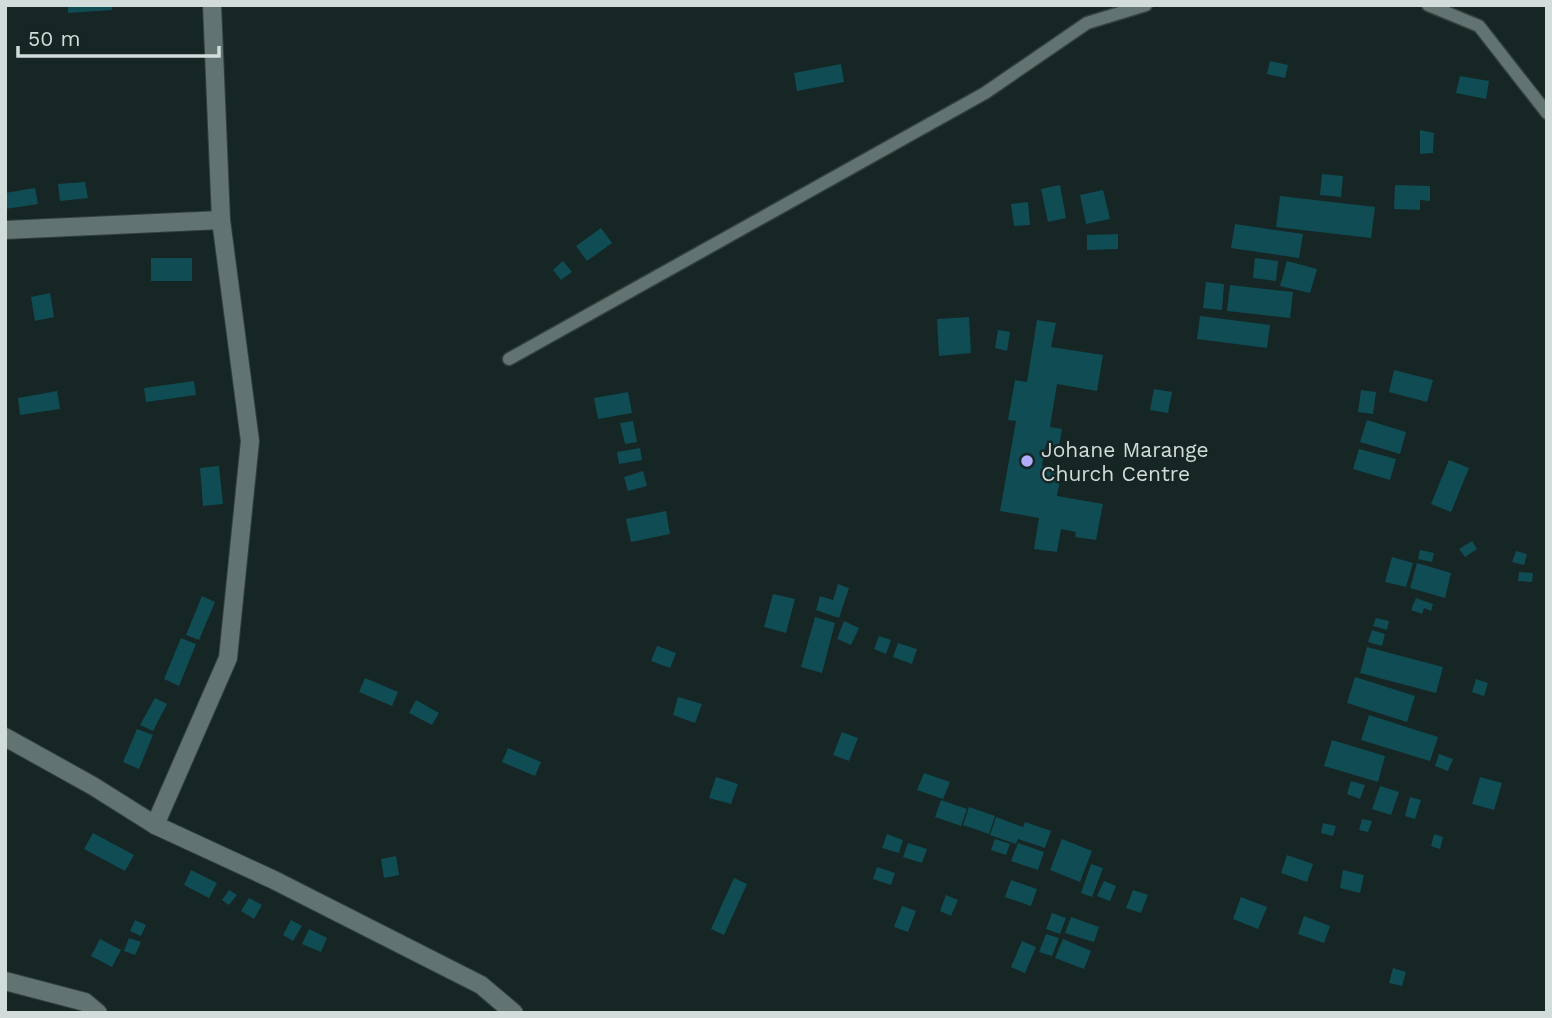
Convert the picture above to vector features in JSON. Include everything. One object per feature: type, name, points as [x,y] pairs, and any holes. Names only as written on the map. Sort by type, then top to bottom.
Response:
[{"type":"street","points":[[155,825],[228,658],[250,441],[221,220],[212,5]]},
{"type":"street","points":[[5,230],[221,220]]},
{"type":"street","points":[[5,737],[93,786],[155,825],[274,880],[481,985],[514,1013]]},
{"type":"street","points":[[5,981],[85,1002],[99,1013]]},
{"type":"lane","points":[[509,359],[985,93],[1087,23],[1146,5]]},
{"type":"lane","points":[[1428,5],[1479,26],[1547,113]]},
{"type":"building","points":[[68,5],[112,5],[112,10],[68,13]]},
{"type":"building","points":[[1270,61],[1288,65],[1285,78],[1267,74]]},
{"type":"building","points":[[841,64],[844,82],[797,91],[794,73]]},
{"type":"building","points":[[1460,76],[1489,81],[1486,99],[1456,93]]},
{"type":"building","points":[[1420,130],[1434,133],[1433,153],[1420,154]]},
{"type":"building","points":[[1322,174],[1343,176],[1341,197],[1320,195]]},
{"type":"building","points":[[85,182],[88,198],[60,201],[58,184]]},
{"type":"building","points":[[1060,185],[1066,218],[1048,222],[1041,189]]},
{"type":"building","points":[[1395,185],[1430,186],[1430,201],[1420,200],[1420,210],[1394,209]]},
{"type":"building","points":[[35,188],[38,204],[5,209],[5,193]]},
{"type":"building","points":[[1103,190],[1110,219],[1086,224],[1080,195]]},
{"type":"building","points":[[1280,196],[1375,207],[1371,238],[1276,227]]},
{"type":"building","points":[[1028,202],[1030,225],[1014,226],[1011,204]]},
{"type":"building","points":[[1235,224],[1303,234],[1299,258],[1231,248]]},
{"type":"building","points":[[601,228],[612,243],[587,261],[576,246]]},
{"type":"building","points":[[1118,234],[1118,249],[1087,250],[1087,235]]},
{"type":"building","points":[[151,258],[192,258],[192,281],[151,281]]},
{"type":"building","points":[[1255,258],[1278,261],[1276,281],[1253,278]]},
{"type":"building","points":[[563,261],[572,272],[561,280],[553,270]]},
{"type":"building","points":[[1287,261],[1317,269],[1310,293],[1280,286]]},
{"type":"building","points":[[1206,282],[1224,284],[1222,310],[1203,308]]},
{"type":"building","points":[[1230,285],[1293,292],[1290,318],[1227,311]]},
{"type":"building","points":[[50,293],[54,317],[35,321],[31,297]]},
{"type":"building","points":[[1200,316],[1270,325],[1267,348],[1197,339]]},
{"type":"building","points":[[969,317],[971,353],[939,356],[937,319]]},
{"type":"building","points":[[1037,320],[1056,323],[1051,347],[1103,355],[1097,391],[1057,384],[1050,427],[1062,429],[1059,446],[1046,444],[1042,466],[1062,469],[1057,496],[1103,504],[1096,540],[1075,537],[1076,532],[1061,529],[1057,552],[1034,549],[1039,518],[1000,511],[1016,421],[1008,420],[1015,380],[1027,382]]},
{"type":"building","points":[[998,330],[1010,332],[1007,351],[995,348]]},
{"type":"building","points":[[1394,370],[1433,380],[1427,402],[1389,392]]},
{"type":"building","points":[[194,381],[196,395],[146,402],[144,388]]},
{"type":"building","points":[[1154,389],[1172,392],[1168,413],[1150,410]]},
{"type":"building","points":[[1361,390],[1376,392],[1373,414],[1358,412]]},
{"type":"building","points":[[57,391],[60,409],[20,415],[18,398]]},
{"type":"building","points":[[628,392],[632,413],[598,419],[594,398]]},
{"type":"building","points":[[1367,420],[1406,432],[1400,454],[1360,442]]},
{"type":"building","points":[[633,421],[637,442],[625,444],[620,423]]},
{"type":"building","points":[[640,448],[642,460],[619,464],[617,452]]},
{"type":"building","points":[[1359,449],[1396,459],[1390,480],[1353,469]]},
{"type":"building","points":[[1449,460],[1469,468],[1451,512],[1431,504]]},
{"type":"building","points":[[219,466],[223,504],[203,506],[200,468]]},
{"type":"building","points":[[643,471],[647,486],[628,491],[624,477]]},
{"type":"building","points":[[666,511],[670,534],[631,542],[626,519]]},
{"type":"building","points":[[1472,541],[1477,549],[1465,557],[1459,549]]},
{"type":"building","points":[[1420,550],[1434,553],[1432,562],[1418,559]]},
{"type":"building","points":[[1516,551],[1527,554],[1524,565],[1512,562]]},
{"type":"building","points":[[1392,557],[1413,563],[1406,587],[1385,582]]},
{"type":"building","points":[[1417,563],[1451,573],[1445,598],[1410,588]]},
{"type":"building","points":[[1519,572],[1533,573],[1532,582],[1518,581]]},
{"type":"building","points":[[838,584],[849,588],[839,618],[816,610],[820,596],[833,600]]},
{"type":"building","points":[[773,594],[795,599],[786,633],[764,627]]},
{"type":"building","points":[[202,596],[215,602],[199,640],[186,635]]},
{"type":"building","points":[[1416,598],[1433,604],[1431,611],[1424,608],[1422,614],[1411,610]]},
{"type":"building","points":[[815,617],[835,623],[822,673],[801,667]]},
{"type":"building","points":[[1376,618],[1389,621],[1387,630],[1373,626]]},
{"type":"building","points":[[844,621],[859,628],[851,645],[837,639]]},
{"type":"building","points":[[1372,630],[1385,634],[1382,646],[1368,642]]},
{"type":"building","points":[[879,636],[891,640],[886,654],[874,649]]},
{"type":"building","points":[[181,638],[196,644],[179,686],[164,679]]},
{"type":"building","points":[[898,643],[917,649],[912,664],[893,657]]},
{"type":"building","points":[[657,646],[676,653],[670,668],[651,661]]},
{"type":"building","points":[[1367,647],[1443,667],[1436,693],[1360,673]]},
{"type":"building","points":[[1355,677],[1415,696],[1407,722],[1347,703]]},
{"type":"building","points":[[365,678],[398,692],[392,706],[359,692]]},
{"type":"building","points":[[1476,679],[1488,683],[1484,696],[1472,692]]},
{"type":"building","points":[[678,697],[702,704],[695,723],[673,715]]},
{"type":"building","points":[[155,698],[167,704],[153,731],[140,725]]},
{"type":"building","points":[[416,700],[439,713],[432,725],[409,713]]},
{"type":"building","points":[[1369,715],[1438,737],[1430,761],[1361,740]]},
{"type":"building","points":[[137,729],[153,735],[139,769],[123,762]]},
{"type":"building","points":[[842,732],[858,738],[849,761],[833,755]]},
{"type":"building","points":[[1332,740],[1385,756],[1378,782],[1324,766]]},
{"type":"building","points":[[508,748],[541,762],[535,776],[502,762]]},
{"type":"building","points":[[1439,754],[1453,759],[1448,771],[1435,766]]},
{"type":"building","points":[[924,773],[950,782],[943,799],[917,790]]},
{"type":"building","points":[[716,777],[738,784],[731,804],[709,798]]},
{"type":"building","points":[[1480,777],[1502,783],[1494,810],[1472,804]]},
{"type":"building","points":[[1351,781],[1365,785],[1360,799],[1347,794]]},
{"type":"building","points":[[1380,786],[1399,792],[1391,815],[1372,809]]},
{"type":"building","points":[[1410,797],[1421,800],[1415,819],[1405,816]]},
{"type":"building","points":[[941,800],[967,809],[961,826],[935,817]]},
{"type":"building","points":[[969,807],[995,816],[989,834],[963,825]]},
{"type":"building","points":[[996,817],[1023,827],[1025,822],[1051,831],[1045,848],[1018,839],[1016,844],[990,835]]},
{"type":"building","points":[[1362,819],[1372,821],[1368,832],[1359,830]]},
{"type":"building","points":[[1323,823],[1336,826],[1333,836],[1321,833]]},
{"type":"building","points":[[93,833],[134,855],[125,871],[84,849]]},
{"type":"building","points":[[887,834],[903,840],[899,853],[882,848]]},
{"type":"building","points":[[1434,834],[1443,837],[1440,849],[1431,846]]},
{"type":"building","points":[[995,839],[1010,844],[1006,855],[991,850]]},
{"type":"building","points":[[1062,839],[1092,851],[1080,882],[1050,870]]},
{"type":"building","points":[[908,843],[927,849],[922,863],[903,857]]},
{"type":"building","points":[[1018,843],[1044,852],[1038,870],[1011,861]]},
{"type":"building","points":[[1287,855],[1313,864],[1307,882],[1281,873]]},
{"type":"building","points":[[396,856],[399,875],[384,878],[381,859]]},
{"type":"building","points":[[1091,864],[1103,868],[1092,897],[1081,893]]},
{"type":"building","points":[[877,867],[895,873],[891,885],[873,879]]},
{"type":"building","points":[[191,870],[217,883],[209,898],[184,885]]},
{"type":"building","points":[[1343,870],[1364,875],[1360,893],[1340,888]]},
{"type":"building","points":[[734,878],[747,884],[724,935],[711,929]]},
{"type":"building","points":[[1011,880],[1037,889],[1031,906],[1005,897]]},
{"type":"building","points":[[1104,881],[1116,886],[1110,901],[1097,896]]},
{"type":"building","points":[[229,890],[237,895],[229,905],[222,900]]},
{"type":"building","points":[[1133,890],[1148,895],[1141,913],[1126,908]]},
{"type":"building","points":[[946,895],[958,900],[951,916],[940,911]]},
{"type":"building","points":[[1241,897],[1267,907],[1258,929],[1233,919]]},
{"type":"building","points":[[249,898],[262,905],[254,919],[241,911]]},
{"type":"building","points":[[902,906],[916,911],[908,932],[894,927]]},
{"type":"building","points":[[1052,913],[1066,918],[1060,934],[1046,929]]},
{"type":"building","points":[[1304,916],[1330,926],[1324,943],[1298,934]]},
{"type":"building","points":[[1071,917],[1099,927],[1094,942],[1065,933]]},
{"type":"building","points":[[135,920],[146,925],[141,936],[130,931]]},
{"type":"building","points":[[291,920],[302,926],[293,941],[283,935]]},
{"type":"building","points":[[309,929],[327,938],[321,952],[302,944]]},
{"type":"building","points":[[1046,934],[1059,938],[1052,956],[1039,952]]},
{"type":"building","points":[[129,938],[141,942],[135,955],[124,951]]},
{"type":"building","points":[[100,939],[121,950],[112,967],[91,956]]},
{"type":"building","points":[[1063,939],[1091,951],[1084,969],[1055,958]]},
{"type":"building","points":[[1022,941],[1036,947],[1025,973],[1011,967]]},
{"type":"building","points":[[1393,968],[1406,972],[1402,986],[1389,983]]},
{"type":"place","name":"Johane Marange Church Centre","points":[[1027,461]]}]
